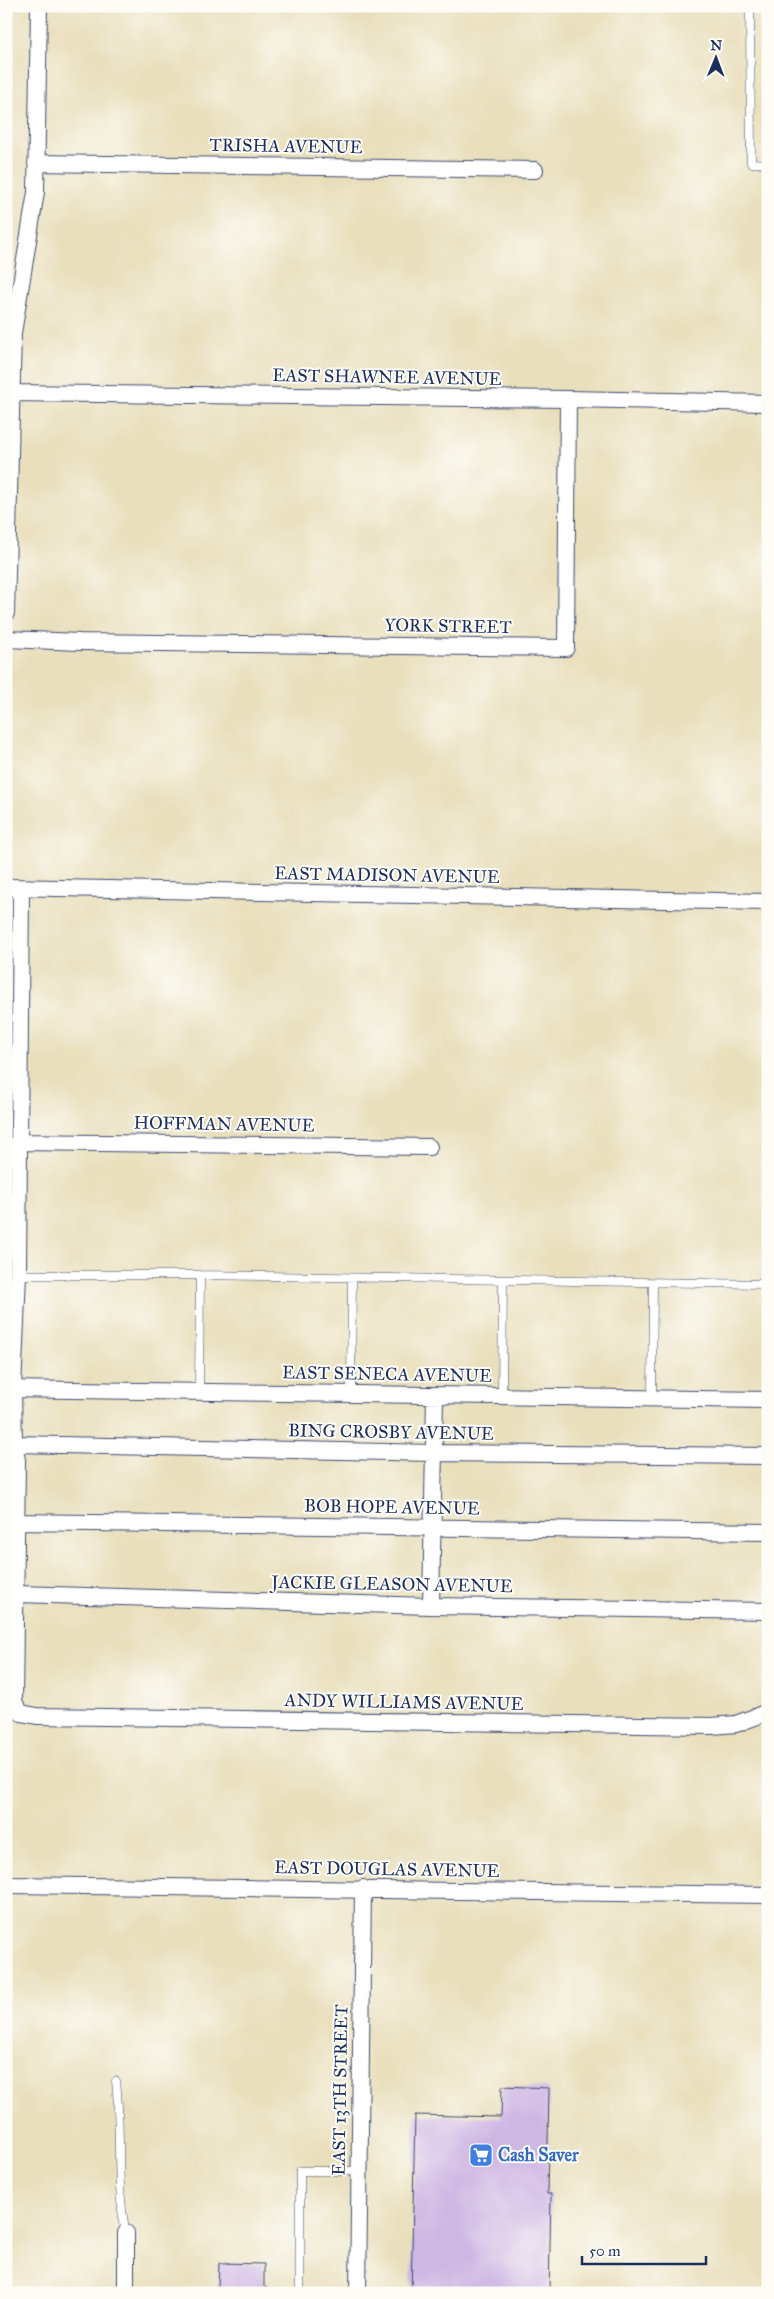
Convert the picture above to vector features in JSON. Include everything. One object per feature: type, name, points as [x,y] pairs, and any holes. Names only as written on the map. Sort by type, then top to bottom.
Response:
[{"type":"street","points":[[6,613],[8,393],[13,333],[36,192],[39,6]]},
{"type":"street","name":"TRISHA AVENUE","points":[[36,163],[535,170]]},
{"type":"street","name":"EAST SHAWNEE AVENUE","points":[[8,393],[568,398],[768,403]]},
{"type":"street","name":"YORK STREET","points":[[6,639],[80,642],[566,648],[568,398]]},
{"type":"street","points":[[14,888],[18,1275],[10,1389],[17,1460],[15,1522],[16,1594]]},
{"type":"street","name":"EAST MADISON AVENUE","points":[[14,888],[768,902]]},
{"type":"street","name":"HOFFMAN AVENUE","points":[[18,1142],[429,1147]]},
{"type":"street","name":"EAST SENECA AVENUE","points":[[10,1389],[768,1400]]},
{"type":"street","points":[[431,1606],[435,1395]]},
{"type":"street","name":"BING CROSBY AVENUE","points":[[14,1444],[434,1454],[768,1456]]},
{"type":"street","name":"BOB HOPE AVENUE","points":[[15,1522],[768,1532]]},
{"type":"street","name":"JACKIE GLEASON AVENUE","points":[[16,1594],[431,1606],[768,1611]]},
{"type":"street","name":"ANDY WILLIAMS AVENUE","points":[[16,1594],[14,1702],[21,1713],[37,1716],[712,1726],[736,1724],[768,1712]]},
{"type":"street","name":"EAST DOUGLAS AVENUE","points":[[6,1885],[363,1888],[768,1895]]},
{"type":"street","name":"EAST 13TH STREET","points":[[358,2293],[363,1888]]},
{"type":"street","points":[[126,2233],[126,2293]]},
{"type":"lane","points":[[750,6],[751,163],[768,164]]},
{"type":"lane","points":[[18,1275],[200,1275],[762,1284],[768,1281]]},
{"type":"lane","points":[[199,1391],[200,1275]]},
{"type":"lane","points":[[350,1394],[352,1278]]},
{"type":"lane","points":[[502,1396],[503,1280]]},
{"type":"lane","points":[[652,1398],[653,1283]]},
{"type":"lane","points":[[116,2081],[119,2110],[121,2210],[126,2233]]},
{"type":"lane","points":[[300,2293],[300,2171],[360,2171]]},
{"type":"building","name":"Cash Saver","points":[[502,2086],[549,2088],[547,2194],[551,2194],[549,2293],[411,2293],[415,2115],[501,2117]]},
{"type":"building","points":[[219,2263],[264,2264],[264,2287],[269,2288],[268,2293],[215,2293],[216,2287],[218,2287]]},
{"type":"place","name":"Cash Saver","points":[[481,2155]]}]
